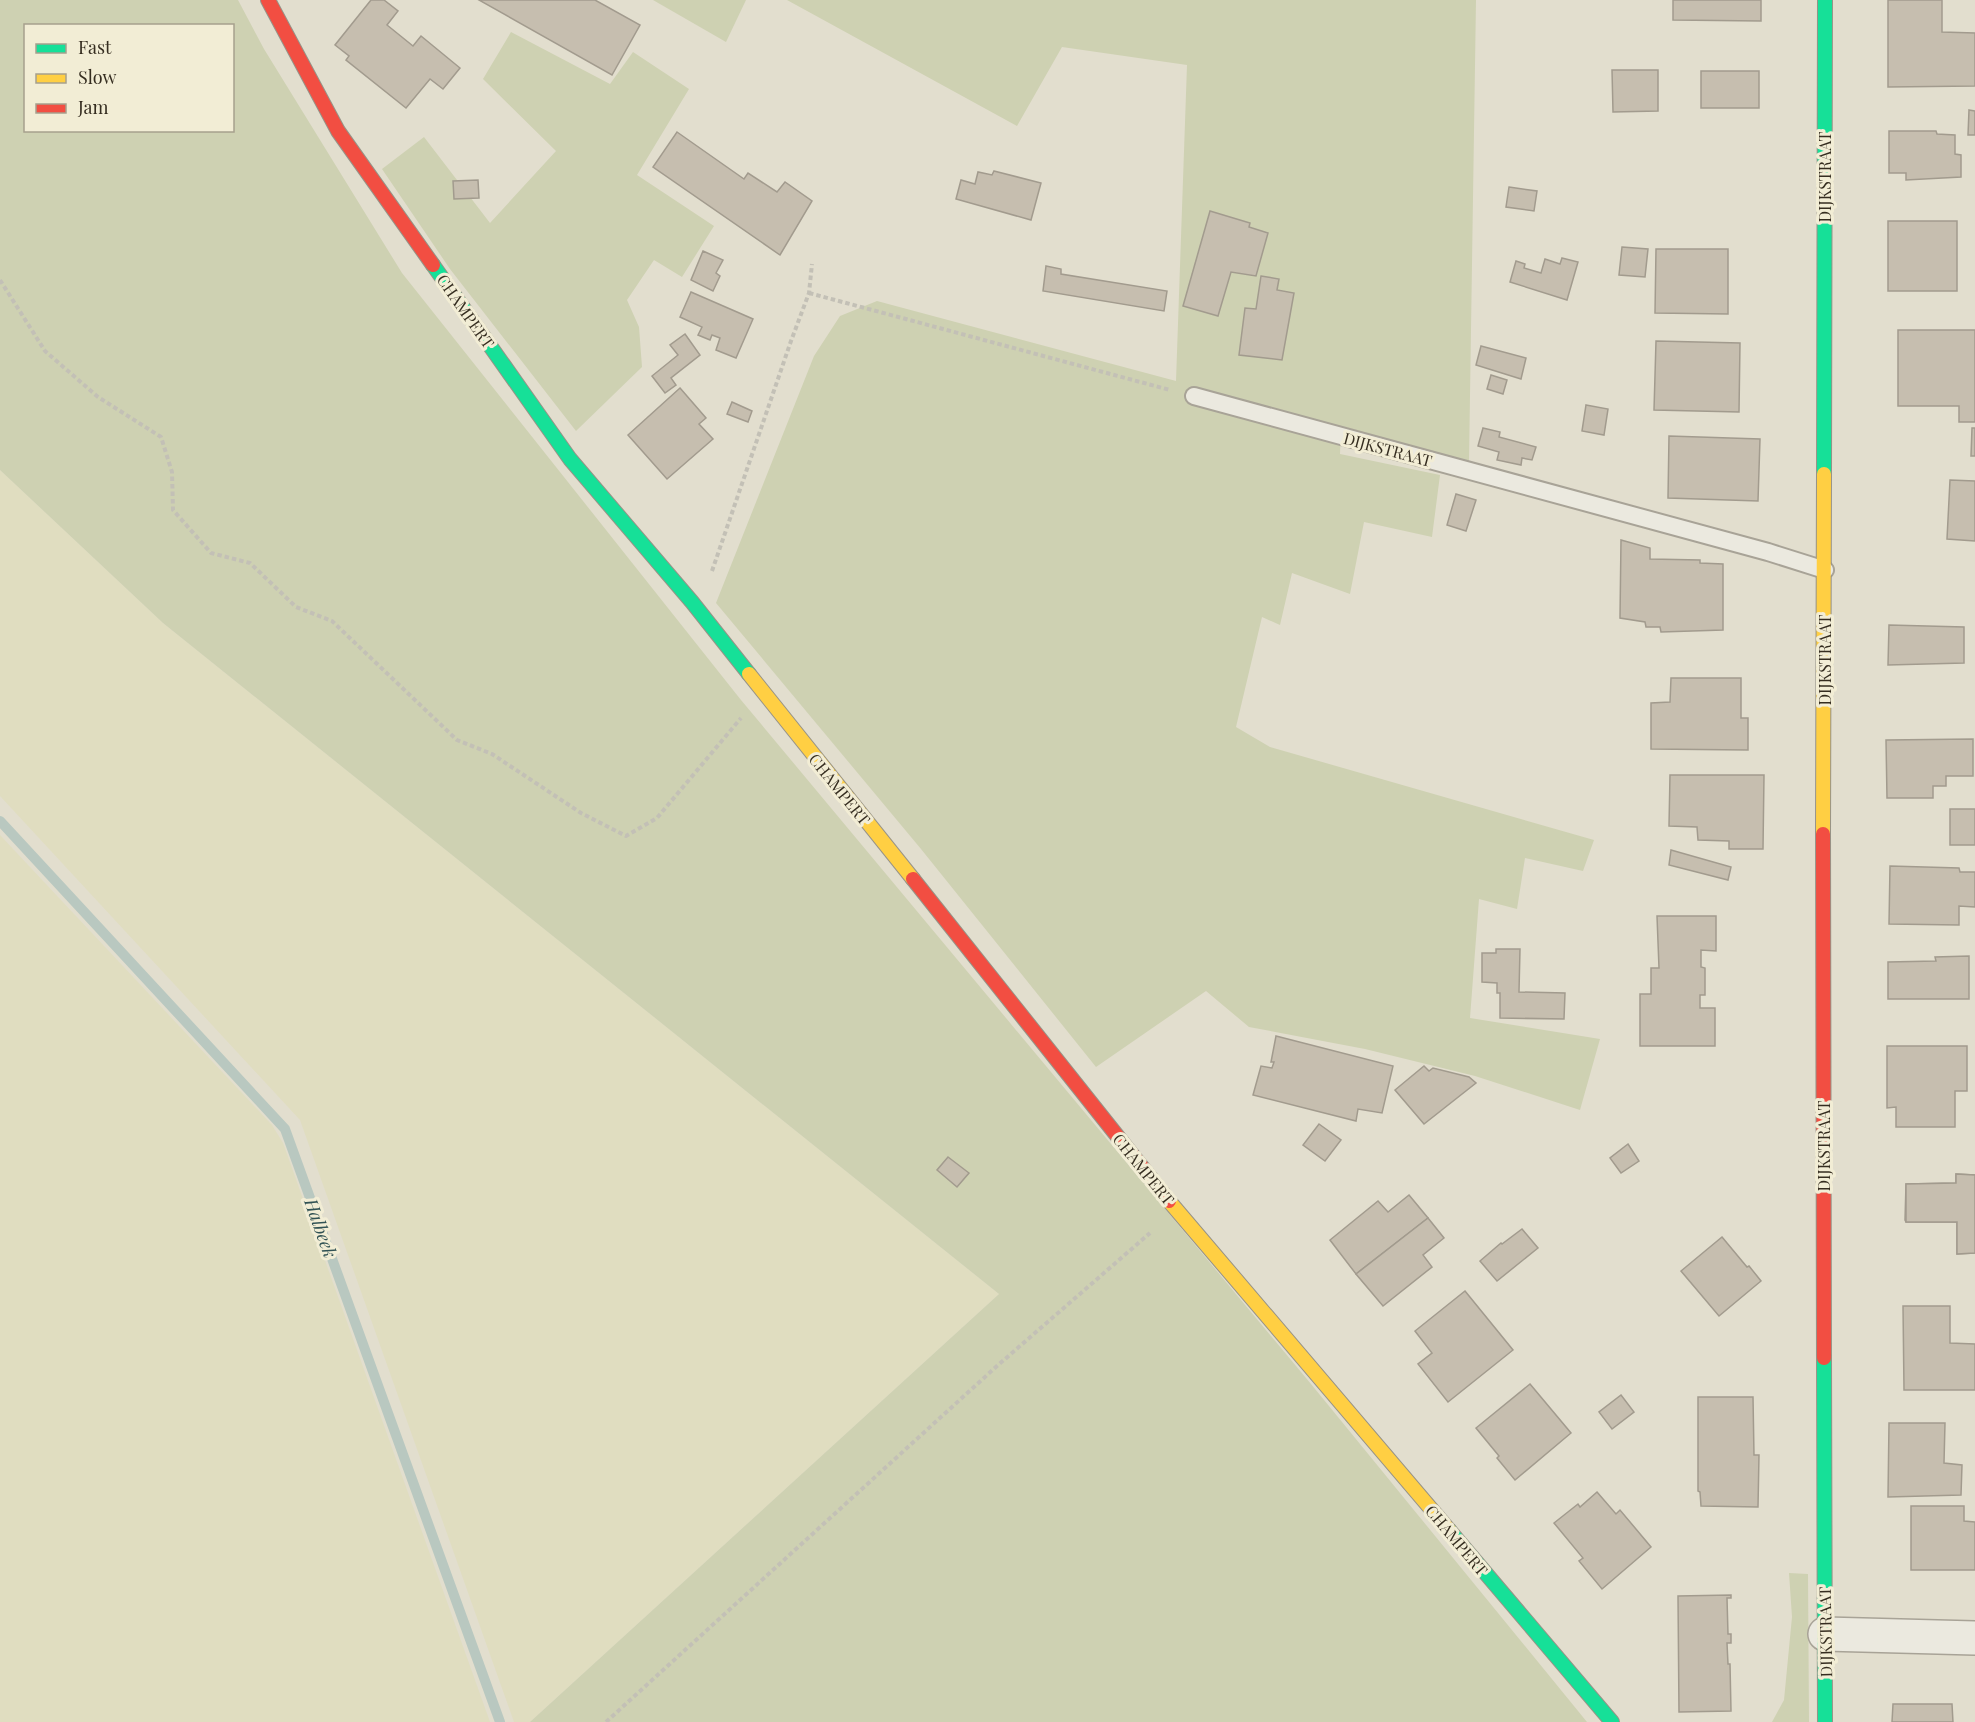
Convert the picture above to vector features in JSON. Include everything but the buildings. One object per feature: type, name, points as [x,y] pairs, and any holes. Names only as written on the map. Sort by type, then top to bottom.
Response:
[{"type":"street","name":"CHAMPERT","points":[[268,0],[338,131],[570,459],[692,602],[1176,1209],[1612,1722]]},
{"type":"street","name":"DIJKSTRAAT","points":[[1825,0],[1823,1091],[1825,1722]]},
{"type":"street","points":[[1825,1634],[1975,1638]]},
{"type":"lane","name":"DIJKSTRAAT","points":[[1194,396],[1756,549],[1825,570]]},
{"type":"path","points":[[692,602],[714,567],[790,341],[809,293],[812,264]]},
{"type":"path","points":[[0,280],[45,351],[98,397],[161,437],[172,472],[173,510],[211,553],[250,563],[296,607],[332,621],[457,740],[492,754],[581,813],[626,836],[657,818],[763,692]]},
{"type":"path","points":[[809,293],[1194,396]]},
{"type":"path","points":[[606,1722],[997,1366],[1176,1209]]},
{"type":"shaded area","points":[[0,470],[163,623],[999,1294],[530,1722],[514,1722],[300,1120],[0,796]]},
{"type":"shaded area","points":[[0,835],[272,1125],[283,1143],[490,1722],[0,1722]]},
{"type":"green space","points":[[0,0],[238,0],[264,49],[402,273],[741,700],[1311,1384],[1587,1722],[530,1722],[999,1294],[163,623],[0,470]]},
{"type":"green space","points":[[653,0],[746,0],[726,42]]},
{"type":"green space","points":[[787,0],[1476,0],[1469,462],[1341,426],[1340,454],[1440,475],[1432,537],[1364,522],[1350,594],[1292,573],[1280,625],[1262,617],[1236,727],[1270,747],[1594,840],[1583,871],[1525,858],[1517,909],[1479,899],[1470,1018],[1600,1039],[1580,1110],[1475,1076],[1365,1049],[1249,1027],[1206,991],[1096,1067],[921,849],[716,603],[814,356],[840,316],[877,301],[1176,381],[1187,65],[1062,47],[1017,126]]},
{"type":"green space","points":[[511,32],[610,84],[633,52],[689,89],[637,175],[714,226],[682,277],[654,260],[627,300],[639,327],[642,367],[576,431],[450,269],[382,169],[424,137],[490,223],[556,151],[483,79]]},
{"type":"green space","points":[[1789,1573],[1808,1574],[1809,1722],[1772,1722],[1784,1700],[1792,1617]]},
{"type":"waterway","name":"Halbeek","points":[[0,821],[285,1129],[500,1722]]},
{"type":"traffic: fast","points":[[1824,474],[1825,0]]},
{"type":"traffic: fast","points":[[433,265],[570,459],[692,602],[749,674]]},
{"type":"traffic: fast","points":[[1824,1358],[1825,1722]]},
{"type":"traffic: fast","points":[[1449,1530],[1612,1722]]},
{"type":"traffic: slow","points":[[1823,834],[1824,474]]},
{"type":"traffic: slow","points":[[749,674],[913,879]]},
{"type":"traffic: slow","points":[[1169,1201],[1449,1530]]},
{"type":"traffic: jam","points":[[268,0],[338,131],[433,265]]},
{"type":"traffic: jam","points":[[1823,834],[1824,1358]]},
{"type":"traffic: jam","points":[[913,879],[1169,1201]]}]
